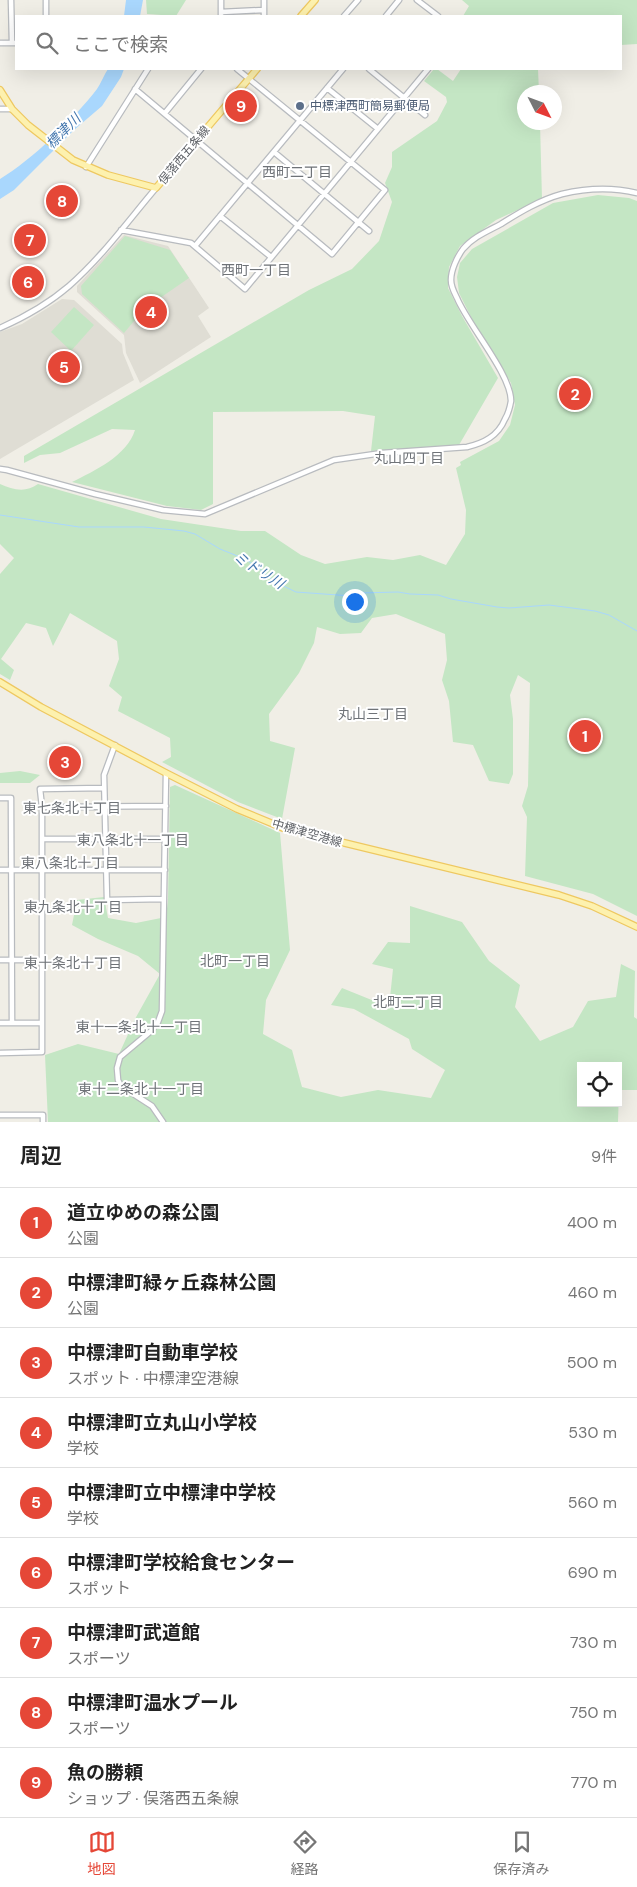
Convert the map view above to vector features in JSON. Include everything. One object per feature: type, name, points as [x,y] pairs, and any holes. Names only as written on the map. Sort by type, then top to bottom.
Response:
[{"type":"main road","points":[[302,15],[315,0]]},
{"type":"main road","name":"俣落西五条線","points":[[0,90],[12,109],[36,131],[86,167],[156,188],[255,70]]},
{"type":"main road","name":"中標津空港線","points":[[0,682],[40,707],[166,773],[238,809],[283,828],[559,895],[599,909],[637,927]]},
{"type":"street","points":[[0,43],[14,43],[11,0]]},
{"type":"street","points":[[46,0],[46,15]]},
{"type":"street","points":[[221,0],[221,14],[264,10]]},
{"type":"street","points":[[264,0],[264,15]]},
{"type":"street","points":[[345,15],[358,0]]},
{"type":"street","points":[[387,15],[400,0]]},
{"type":"street","points":[[417,0],[437,15]]},
{"type":"street","points":[[86,167],[147,70]]},
{"type":"street","points":[[165,113],[200,70]]},
{"type":"street","points":[[135,89],[332,254],[385,190],[238,70]]},
{"type":"street","points":[[195,246],[342,70]]},
{"type":"street","points":[[370,70],[425,115]]},
{"type":"street","points":[[121,230],[191,243],[245,289],[427,70]]},
{"type":"street","points":[[327,88],[378,130]]},
{"type":"street","points":[[0,109],[12,109]]},
{"type":"street","points":[[274,152],[369,231]]},
{"type":"street","points":[[0,328],[33,312],[68,286],[91,265],[156,188]]},
{"type":"street","points":[[0,470],[7,470],[163,510],[205,514],[334,460],[382,453],[467,447],[481,444],[491,438],[502,426],[510,409],[511,401],[504,379],[487,348],[467,318],[452,287],[452,272],[463,249],[474,239],[524,210],[561,194],[600,189],[637,193]]},
{"type":"street","points":[[220,216],[271,257]]},
{"type":"street","points":[[115,745],[104,775],[107,900],[164,899]]},
{"type":"street","points":[[163,1122],[152,1106],[121,1086],[118,1080],[117,1068],[120,1057],[151,1031],[158,1022],[162,1011],[166,773]]},
{"type":"street","points":[[0,1053],[42,1052],[42,807],[40,789],[104,788]]},
{"type":"street","points":[[0,798],[11,798],[12,1023]]},
{"type":"street","points":[[42,807],[166,806]]},
{"type":"street","points":[[42,839],[166,839]]},
{"type":"street","points":[[0,870],[165,870]]},
{"type":"street","points":[[0,960],[42,960]]},
{"type":"street","points":[[0,1023],[42,1023]]},
{"type":"street","points":[[0,1115],[43,1115],[43,1122]]},
{"type":"shaded area","points":[[124,235],[168,246],[209,308],[198,316],[211,337],[140,383],[126,353],[124,335],[77,292],[77,286]]},
{"type":"shaded area","points":[[62,299],[74,300],[122,344],[123,353],[134,380],[0,459],[0,332],[22,324]]},
{"type":"green space","points":[[146,0],[186,0],[177,15],[147,14]]},
{"type":"green space","points":[[462,0],[637,0],[637,44],[622,45],[622,15],[464,15],[469,6]]},
{"type":"green space","points":[[433,70],[438,70],[453,81],[460,70],[538,70],[539,85],[517,85],[517,130],[540,130],[542,199],[496,220],[460,246],[449,267],[448,288],[498,378],[459,445],[371,451],[375,416],[343,411],[213,412],[213,504],[201,510],[167,506],[72,482],[109,462],[125,448],[135,430],[112,429],[60,453],[40,455],[24,463],[24,456],[309,290],[352,269],[379,241],[392,202],[385,183],[392,167],[392,152],[437,121],[447,102],[446,97],[424,81]]},
{"type":"green space","points":[[598,195],[629,198],[637,201],[637,916],[593,894],[525,876],[527,817],[522,806],[528,786],[530,683],[518,675],[510,695],[513,719],[513,774],[509,784],[489,781],[473,745],[453,742],[449,701],[442,680],[447,660],[445,634],[396,614],[372,618],[361,633],[340,634],[317,627],[314,643],[299,673],[269,714],[270,741],[295,748],[282,819],[238,802],[162,762],[171,757],[170,738],[118,711],[122,697],[109,686],[119,659],[117,641],[70,613],[53,646],[46,628],[26,623],[1,659],[14,670],[10,680],[0,674],[0,574],[14,558],[0,544],[0,484],[24,490],[38,484],[161,519],[241,531],[265,531],[301,555],[325,564],[367,557],[393,560],[420,555],[446,565],[465,534],[466,510],[456,468],[461,465],[460,462],[499,441],[510,425],[515,405],[511,383],[473,321],[459,293],[457,277],[460,263],[472,249],[553,203]]},
{"type":"green space","points":[[125,236],[170,250],[189,278],[144,309],[124,333],[82,294],[81,286]]},
{"type":"green space","points":[[74,307],[94,325],[71,351],[51,332]]},
{"type":"green space","points":[[20,771],[40,775],[30,783],[0,783],[0,773]]},
{"type":"green space","points":[[175,785],[280,833],[290,950],[266,1000],[263,1034],[292,1050],[302,1087],[341,1097],[378,1090],[431,1098],[445,1070],[412,1049],[409,1039],[354,1009],[331,1005],[342,988],[389,1007],[393,969],[372,964],[388,942],[410,943],[410,906],[462,922],[489,961],[520,985],[515,1007],[540,1041],[573,1027],[588,1001],[616,997],[621,964],[635,971],[634,1017],[637,1019],[637,1090],[622,1090],[622,1062],[577,1062],[577,1107],[618,1107],[618,1122],[48,1122],[45,1055],[78,1044],[119,1054],[135,1019],[160,974],[138,956],[98,939],[72,925],[77,900],[104,897],[108,918],[136,923],[166,917],[170,787]]},
{"type":"water","points":[[126,0],[143,0],[140,15],[124,15]]},
{"type":"water","name":"標津川","points":[[107,70],[124,70],[102,106],[74,130],[14,190],[0,199],[0,179],[39,150],[64,126],[97,89]]},
{"type":"waterway","name":"ミドリ川","points":[[0,515],[79,527],[144,527],[184,531],[195,534],[220,549],[245,559],[275,582],[296,592],[352,596],[360,593],[398,592],[438,595],[497,607],[549,605],[595,611],[609,615],[637,631]]},
{"type":"place","name":"魚の勝頼","points":[[241,106]]},
{"type":"place","name":"中標津西町簡易郵便局","points":[[300,106]]},
{"type":"place","name":"中標津町温水プール","points":[[62,201]]},
{"type":"place","name":"中標津町武道館","points":[[30,240]]},
{"type":"place","name":"中標津町学校給食センター","points":[[28,282]]},
{"type":"place","name":"中標津町立丸山小学校","points":[[151,312]]},
{"type":"place","name":"中標津町立中標津中学校","points":[[64,367]]},
{"type":"place","name":"中標津町緑ヶ丘森林公園","points":[[575,394]]},
{"type":"place","name":"道立ゆめの森公園","points":[[585,736]]},
{"type":"place","name":"中標津町自動車学校","points":[[65,762]]},
{"type":"district","name":"西町二丁目","points":[[297,172]]},
{"type":"district","name":"西町一丁目","points":[[256,270]]},
{"type":"district","name":"丸山四丁目","points":[[409,458]]},
{"type":"district","name":"丸山三丁目","points":[[373,714]]},
{"type":"district","name":"東七条北十丁目","points":[[72,808]]},
{"type":"district","name":"東八条北十一丁目","points":[[133,840]]},
{"type":"district","name":"東八条北十丁目","points":[[70,863]]},
{"type":"district","name":"東九条北十丁目","points":[[73,907]]},
{"type":"district","name":"北町一丁目","points":[[235,961]]},
{"type":"district","name":"東十条北十丁目","points":[[73,963]]},
{"type":"district","name":"北町二丁目","points":[[408,1002]]},
{"type":"district","name":"東十一条北十一丁目","points":[[139,1027]]},
{"type":"district","name":"東十二条北十一丁目","points":[[141,1089]]}]
